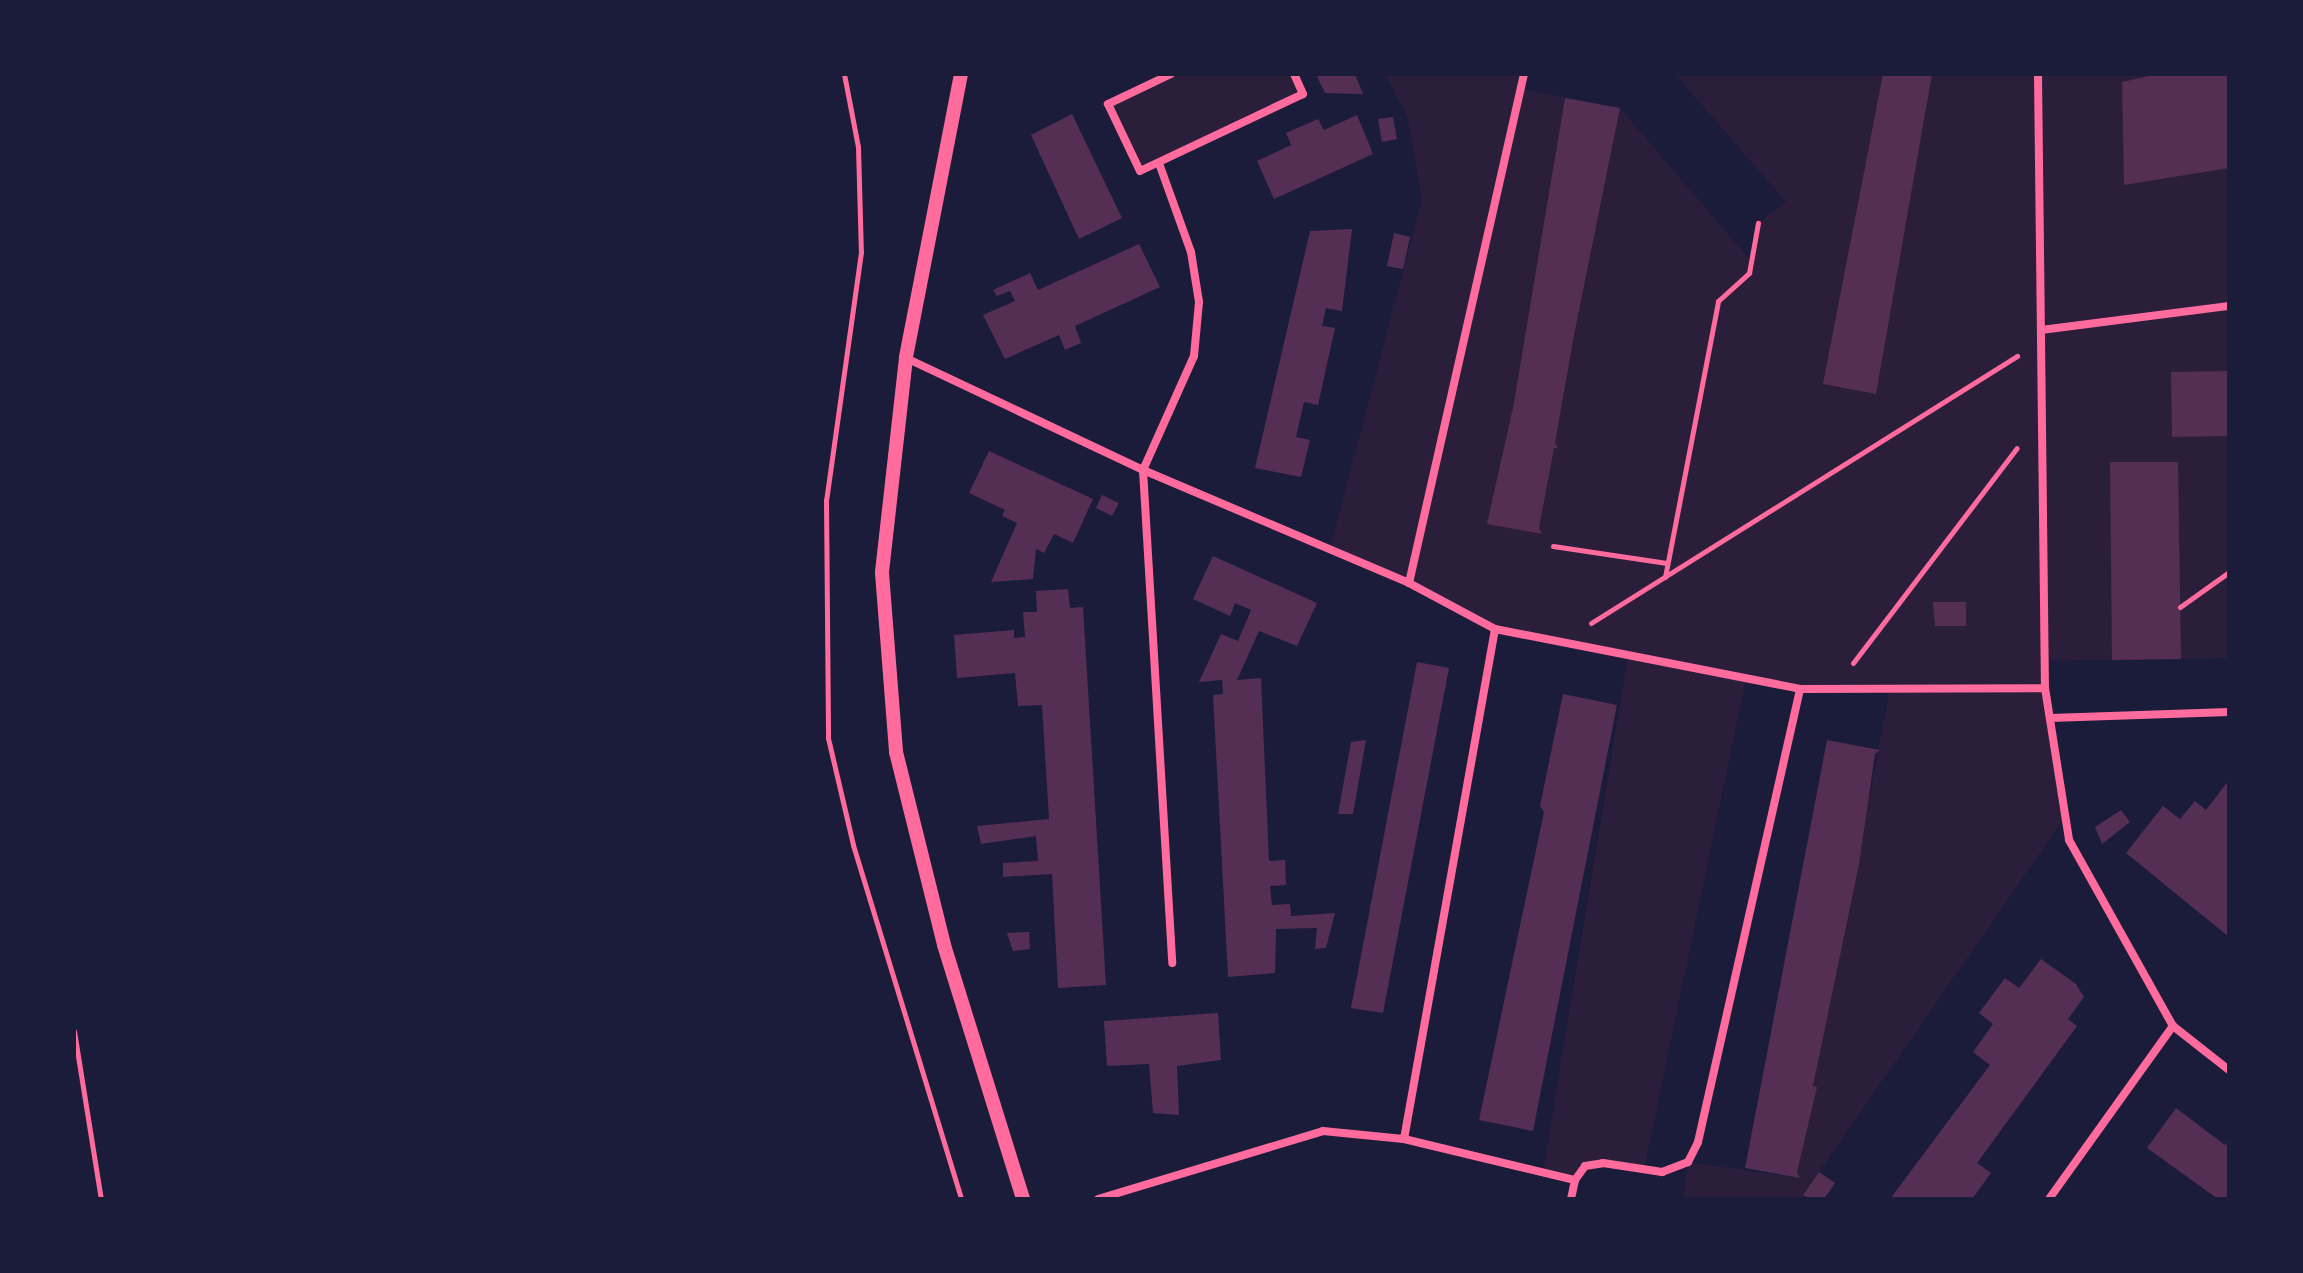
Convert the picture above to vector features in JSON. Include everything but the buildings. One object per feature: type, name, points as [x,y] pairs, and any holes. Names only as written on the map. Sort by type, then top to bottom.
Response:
[{"type":"street","points":[[961,74],[906,358],[882,573],[896,752],[944,945],[1023,1199]]},
{"type":"street","points":[[1171,74],[1108,104],[1140,171],[1160,166],[1303,94],[1294,74]]},
{"type":"street","points":[[1409,583],[1524,74]]},
{"type":"street","points":[[2038,74],[2045,688],[2069,840],[2173,1026],[2229,1070]]},
{"type":"street","points":[[1160,166],[1191,252],[1199,302],[1194,356],[1143,470],[1172,963]]},
{"type":"street","points":[[2041,330],[2229,306]]},
{"type":"street","points":[[906,358],[1143,470],[1409,583],[1495,629],[1800,689],[2045,688]]},
{"type":"street","points":[[1404,1139],[1495,629]]},
{"type":"street","points":[[1571,1199],[1575,1180],[1585,1166],[1603,1163],[1662,1172],[1688,1162],[1699,1137],[1800,689]]},
{"type":"street","points":[[2050,718],[2229,712]]},
{"type":"street","points":[[2049,1199],[2173,1026]]},
{"type":"street","points":[[1098,1199],[1323,1131],[1404,1139],[1575,1180]]},
{"type":"path","points":[[1665,578],[1718,301],[1749,273],[1758,223]]},
{"type":"path","points":[[1561,642],[2041,341]]},
{"type":"path","points":[[1834,689],[2042,414]]},
{"type":"path","points":[[1553,546],[1667,563]]},
{"type":"path","points":[[2180,607],[2229,572]]},
{"type":"path","points":[[74,1031],[101,1199]]},
{"type":"shaded area","points":[[1171,74],[1294,74],[1303,94],[1140,171],[1108,104]]},
{"type":"shaded area","points":[[1385,74],[1524,74],[1522,89],[1620,108],[1751,261],[1758,223],[1786,202],[1675,74],[2229,74],[2229,658],[2045,661],[2065,817],[1800,1199],[1683,1199],[1688,1162],[1800,1178],[1797,1172],[1890,689],[1800,689],[1746,679],[1644,1169],[1603,1163],[1585,1166],[1575,1180],[1543,1173],[1628,656],[1495,629],[1331,544],[1422,200],[1407,115]]}]
